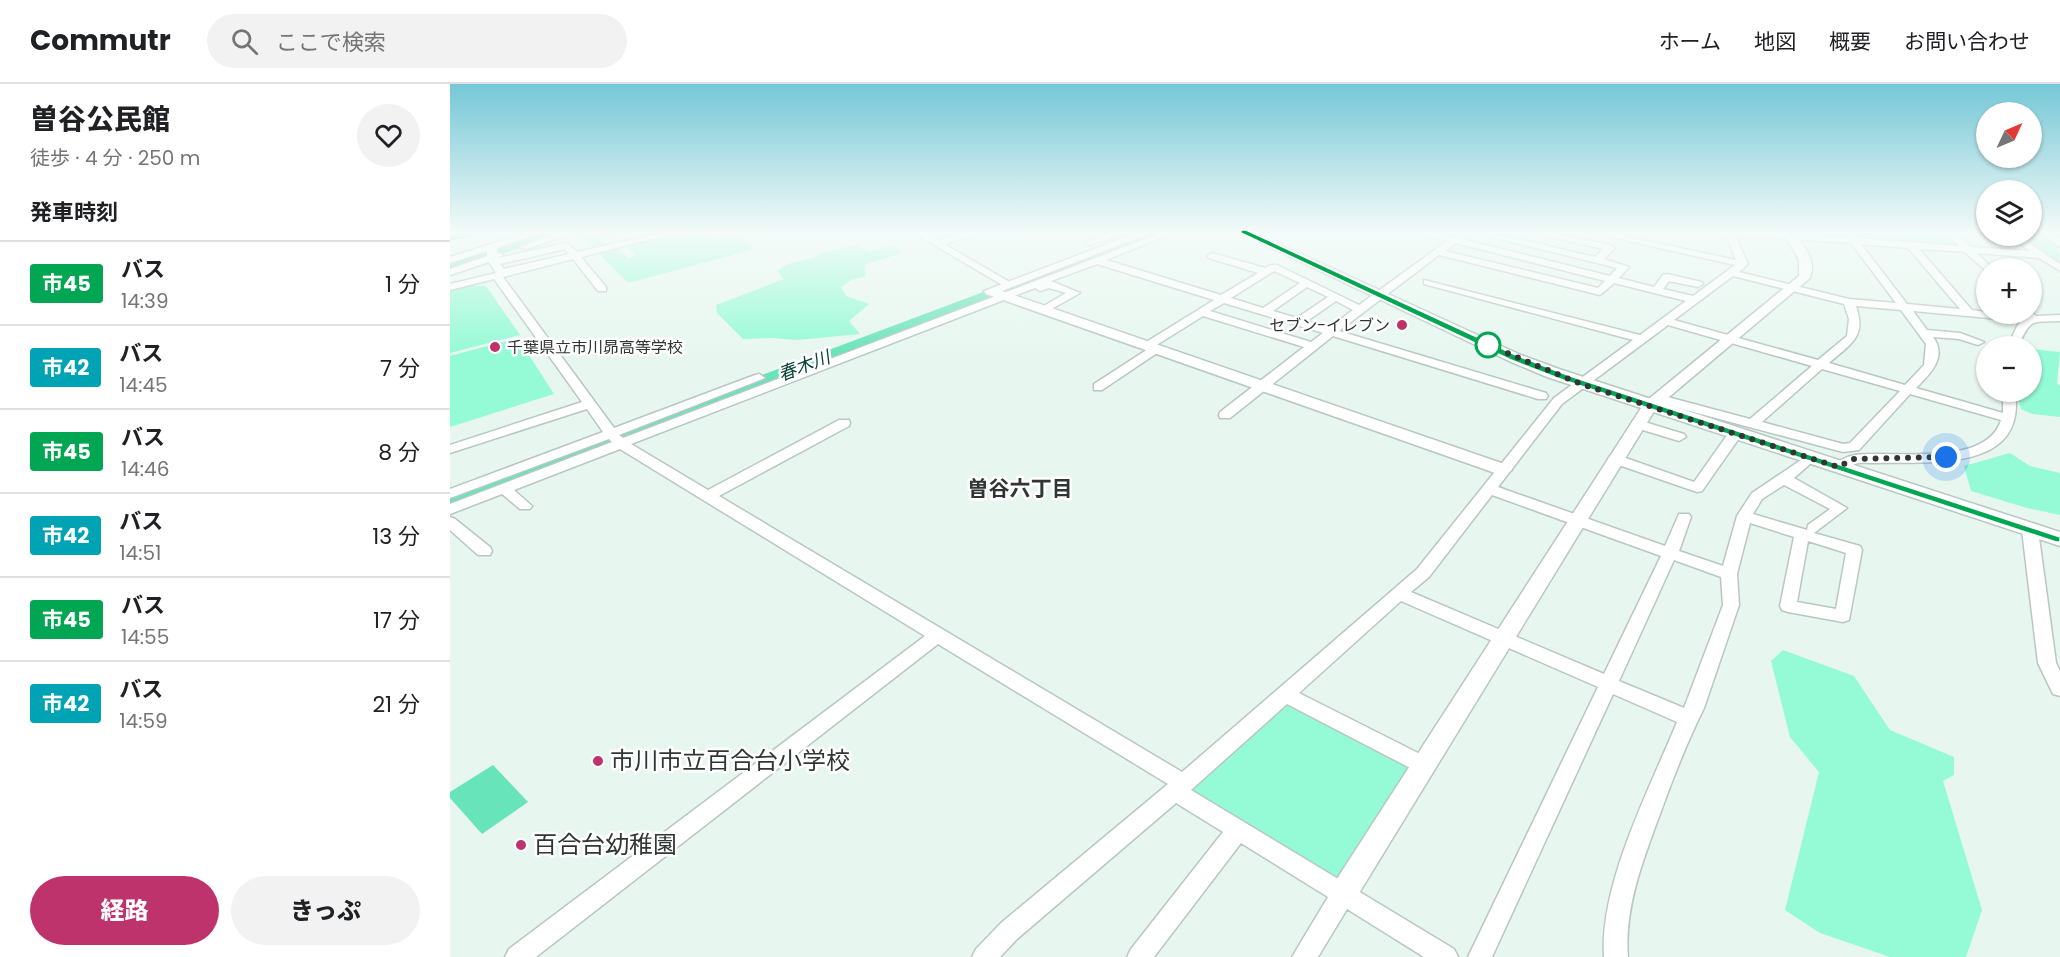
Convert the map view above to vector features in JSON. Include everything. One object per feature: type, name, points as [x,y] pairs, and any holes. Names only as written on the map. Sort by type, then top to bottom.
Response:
[{"type":"main road","points":[[1333,273],[1515,358],[1581,384],[1655,402],[1736,434],[2060,539]]},
{"type":"street","points":[[450,287],[505,273]]},
{"type":"street","points":[[589,273],[602,289]]},
{"type":"street","points":[[975,273],[1001,293],[1042,310],[1504,470]]},
{"type":"street","points":[[450,508],[617,439],[1053,273]]},
{"type":"street","points":[[1138,273],[1542,396]]},
{"type":"street","points":[[1098,387],[1201,312],[1266,273]]},
{"type":"street","points":[[1286,273],[1360,309]]},
{"type":"street","points":[[1226,415],[1312,346],[1411,273]]},
{"type":"street","points":[[1522,273],[1600,292],[1619,273]]},
{"type":"street","points":[[1587,273],[1695,300]]},
{"type":"street","points":[[984,957],[1009,931],[1179,787],[1423,573],[1558,401],[1733,273],[1849,302],[1976,313]]},
{"type":"street","points":[[1304,957],[1638,424],[1655,402],[1794,288],[1807,273]]},
{"type":"street","points":[[1655,402],[1753,423],[1844,448],[1854,447],[1909,390],[1930,366],[1931,360],[1932,344],[1879,273]]},
{"type":"street","points":[[1935,273],[1969,313]]},
{"type":"street","points":[[500,274],[617,439],[939,634],[1179,787],[1238,830],[1446,957]]},
{"type":"street","points":[[1658,290],[1667,278],[1698,284]]},
{"type":"street","points":[[1428,282],[1642,339]]},
{"type":"street","points":[[1264,312],[1307,283]]},
{"type":"street","points":[[1001,293],[1049,284],[1075,292],[1042,310]]},
{"type":"street","points":[[1299,322],[1335,297]]},
{"type":"street","points":[[1753,423],[1852,337],[1856,327],[1849,302]]},
{"type":"street","points":[[1201,312],[1312,346]]},
{"type":"street","points":[[2042,317],[2060,318]]},
{"type":"street","points":[[1666,321],[2008,418]]},
{"type":"street","points":[[1924,333],[1960,336],[1976,341]]},
{"type":"street","points":[[1838,467],[1854,459],[1963,456],[1993,444],[2008,428],[2011,402]]},
{"type":"street","points":[[450,449],[590,404]]},
{"type":"street","points":[[710,495],[844,423]]},
{"type":"street","points":[[1638,424],[1679,437]]},
{"type":"street","points":[[1615,459],[1697,488],[1736,434]]},
{"type":"street","points":[[450,494],[617,439]]},
{"type":"street","points":[[1616,957],[1612,946],[1620,896],[1688,718],[1695,708],[1731,605],[1729,573],[1744,516],[1757,496],[1784,479],[1810,458]]},
{"type":"street","points":[[1744,516],[1807,531],[1854,550],[1843,616],[1788,606],[1807,531],[1840,508],[1784,479]]},
{"type":"street","points":[[503,488],[525,506]]},
{"type":"street","points":[[1489,489],[1729,573]]},
{"type":"street","points":[[1480,957],[1670,553],[1684,517]]},
{"type":"street","points":[[450,522],[484,551]]},
{"type":"street","points":[[2030,530],[2047,663],[2060,689]]},
{"type":"street","points":[[1400,594],[1688,718]]},
{"type":"street","points":[[517,957],[939,634]]},
{"type":"street","points":[[1284,694],[1423,765]]},
{"type":"street","points":[[1139,957],[1238,830]]},
{"type":"shaded area","points":[[618,273],[666,273],[628,283]]},
{"type":"shaded area","points":[[779,273],[865,273],[866,276],[851,280],[841,287],[846,296],[869,304],[849,321],[860,334],[797,340],[743,339],[717,313],[716,305],[784,279]]},
{"type":"shaded area","points":[[471,286],[486,286],[520,335],[450,353],[450,291]]},
{"type":"shaded area","points":[[518,338],[554,394],[450,427],[450,356]]},
{"type":"shaded area","points":[[2042,350],[2060,352],[2057,383],[2060,386],[2060,417],[2032,414],[2021,409],[2019,402],[2042,402]]},
{"type":"shaded area","points":[[2010,453],[2030,466],[2060,473],[2060,515],[2027,508],[1971,491],[1964,466]]},
{"type":"shaded area","points":[[1783,650],[1854,676],[1890,730],[1954,757],[1954,775],[1943,781],[1982,910],[1966,957],[1890,957],[1820,933],[1785,910],[1819,772],[1790,737],[1771,661]]},
{"type":"shaded area","points":[[1284,694],[1423,765],[1343,894],[1175,791]]},
{"type":"shaded area","points":[[493,765],[528,802],[482,834],[450,798],[450,792]]},
{"type":"waterway","name":"春木川","points":[[450,501],[1050,273]]},
{"type":"bus line","name":"市45","points":[[1336,273],[1515,358],[1581,384],[2060,539]]},
{"type":"place","name":"セブン-イレブン","points":[[1402,325]]},
{"type":"place","name":"千葉県立市川昴高等学校","points":[[495,347]]},
{"type":"place","name":"市川市立百合台小学校","points":[[598,761]]},
{"type":"place","name":"百合台幼稚園","points":[[521,845]]},
{"type":"district","name":"曽谷六丁目","points":[[1020,489]]},
{"type":"route","points":[[1488,345],[1581,384],[1838,467],[1854,459],[1946,457]]}]
